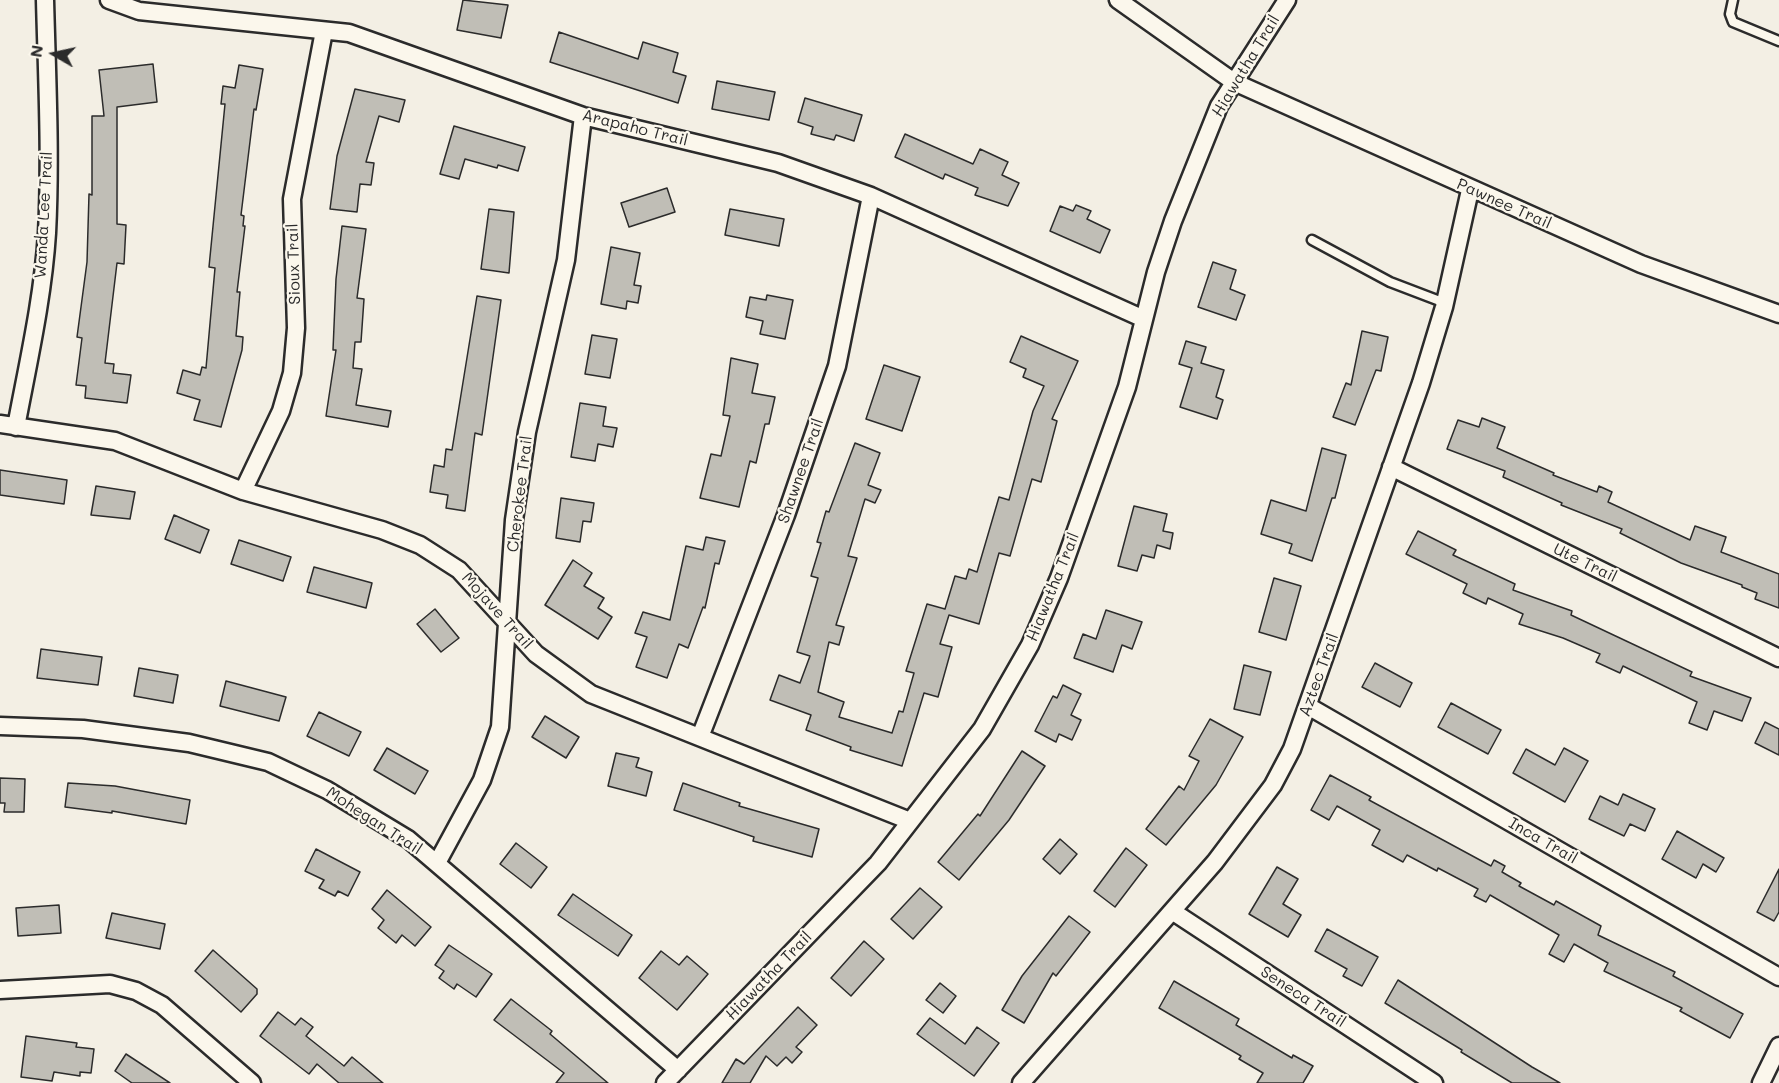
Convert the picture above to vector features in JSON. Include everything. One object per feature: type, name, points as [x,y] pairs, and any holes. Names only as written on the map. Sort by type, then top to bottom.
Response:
[{"type":"street","name":"Wanda Lee Trail","points":[[8,426],[37,314],[47,236],[49,175],[45,0]]},
{"type":"street","name":"Arapaho Trail","points":[[109,0],[139,11],[349,33],[583,116],[778,163],[871,196],[1144,319]]},
{"type":"street","name":"Pawnee Trail","points":[[1118,0],[1212,69],[1234,82],[1470,190],[1641,264],[1779,314]]},
{"type":"street","name":"Hiawatha Trail","points":[[665,1083],[878,863],[982,729],[1030,645],[1059,578],[1127,387],[1173,221],[1219,106],[1287,0]]},
{"type":"street","name":"Sioux Trail","points":[[243,491],[281,411],[292,373],[297,328],[292,199],[294,173],[324,31]]},
{"type":"street","name":"Cherokee Trail","points":[[437,863],[482,780],[500,727],[519,487],[527,432],[566,260],[583,116]]},
{"type":"street","name":"Aztec Trail","points":[[1021,1083],[1228,846],[1273,785],[1292,749],[1392,467],[1444,303],[1470,190]]},
{"type":"street","name":"Shawnee Trail","points":[[700,737],[786,515],[837,366],[871,196]]},
{"type":"street","name":"Mojave Trail","points":[[8,426],[115,441],[243,491],[382,530],[420,545],[459,570],[536,654],[591,694],[910,821]]},
{"type":"street","name":"Ute Trail","points":[[1392,467],[1779,658]]},
{"type":"street","name":"Inca Trail","points":[[1308,706],[1779,976]]},
{"type":"street","name":"Mohegan Trail","points":[[0,726],[83,729],[189,743],[268,762],[327,790],[408,839],[678,1070]]},
{"type":"street","name":"Seneca Trail","points":[[1172,911],[1434,1083]]},
{"type":"street","points":[[0,990],[110,984],[136,992],[162,1005],[252,1083]]},
{"type":"street","points":[[1761,1083],[1779,1046]]},
{"type":"lane","points":[[1733,0],[1730,14],[1733,22],[1779,41]]},
{"type":"lane","points":[[1312,240],[1390,282],[1444,303]]},
{"type":"building","points":[[463,0],[508,5],[501,38],[457,30]]},
{"type":"building","points":[[559,32],[638,59],[643,42],[678,53],[673,72],[686,76],[678,103],[550,62]]},
{"type":"building","points":[[153,64],[157,102],[117,107],[117,224],[126,225],[124,264],[117,263],[105,363],[114,364],[113,373],[131,375],[127,403],[85,398],[86,386],[76,385],[82,338],[77,337],[87,262],[89,194],[92,195],[92,116],[104,116],[99,70]]},
{"type":"building","points":[[239,65],[263,69],[256,110],[254,109],[241,215],[244,216],[243,226],[245,226],[237,292],[240,292],[236,336],[243,337],[242,350],[221,427],[194,420],[200,400],[177,393],[183,370],[200,375],[202,367],[206,368],[215,268],[209,267],[225,104],[221,104],[223,86],[235,88]]},
{"type":"building","points":[[717,81],[775,92],[769,120],[712,109]]},
{"type":"building","points":[[355,89],[405,100],[399,122],[379,116],[366,162],[374,163],[371,185],[360,184],[357,212],[330,209],[337,156]]},
{"type":"building","points":[[805,98],[862,115],[854,141],[836,135],[834,140],[811,134],[813,127],[798,122]]},
{"type":"building","points":[[454,126],[525,147],[518,171],[465,159],[459,179],[440,174]]},
{"type":"building","points":[[905,134],[973,164],[980,149],[1008,162],[1002,175],[1019,183],[1008,206],[975,195],[978,188],[945,174],[943,179],[895,157]]},
{"type":"building","points":[[667,188],[675,212],[629,227],[621,203]]},
{"type":"building","points":[[1076,205],[1091,211],[1087,219],[1110,230],[1100,253],[1050,231],[1060,206],[1073,211]]},
{"type":"building","points":[[489,209],[514,212],[509,273],[481,269]]},
{"type":"building","points":[[730,209],[784,219],[779,246],[725,235]]},
{"type":"building","points":[[342,226],[366,229],[357,298],[364,299],[361,342],[355,342],[353,368],[362,369],[356,405],[391,411],[388,427],[326,416],[336,350],[333,350],[336,279]]},
{"type":"building","points":[[611,247],[640,253],[634,285],[641,286],[638,303],[627,301],[626,309],[601,304]]},
{"type":"building","points":[[1213,262],[1236,270],[1230,289],[1245,295],[1236,320],[1198,307]]},
{"type":"building","points":[[767,295],[793,300],[785,339],[760,334],[763,321],[746,317],[750,297],[766,300]]},
{"type":"building","points":[[477,296],[501,300],[482,435],[475,433],[465,511],[446,508],[448,495],[430,492],[434,465],[444,467],[446,449],[452,450]]},
{"type":"building","points":[[1362,331],[1388,337],[1381,371],[1376,370],[1355,425],[1333,417],[1346,383],[1351,385]]},
{"type":"building","points":[[592,335],[617,339],[610,378],[585,374]]},
{"type":"building","points":[[1021,336],[1078,361],[1052,419],[1057,421],[1041,482],[1032,479],[1010,556],[999,553],[979,624],[949,615],[940,644],[952,647],[938,697],[924,693],[902,766],[850,750],[851,747],[806,730],[811,715],[770,700],[779,675],[800,683],[810,656],[797,652],[818,578],[811,576],[821,543],[817,542],[826,511],[829,512],[855,443],[880,453],[868,485],[881,490],[875,503],[865,499],[848,556],[857,558],[836,625],[844,627],[839,645],[829,642],[818,692],[844,702],[839,717],[892,733],[899,711],[903,712],[914,673],[906,671],[927,604],[945,609],[955,576],[966,579],[969,569],[977,572],[999,497],[1009,500],[1033,411],[1044,386],[1023,377],[1026,369],[1010,362]]},
{"type":"building","points":[[1186,341],[1206,347],[1201,363],[1224,370],[1216,397],[1223,400],[1217,419],[1180,407],[1192,368],[1179,364]]},
{"type":"building","points":[[731,358],[758,364],[752,393],[775,397],[769,424],[765,424],[756,463],[750,461],[739,507],[700,498],[711,454],[721,456],[730,416],[723,415]]},
{"type":"building","points":[[884,365],[920,377],[902,431],[866,419]]},
{"type":"building","points":[[580,403],[606,407],[603,426],[617,428],[613,447],[598,444],[595,461],[571,457]]},
{"type":"building","points":[[1482,418],[1505,427],[1497,448],[1554,473],[1553,475],[1597,492],[1599,486],[1612,492],[1608,502],[1690,540],[1695,526],[1726,537],[1721,552],[1779,574],[1779,608],[1755,599],[1757,593],[1742,585],[1681,563],[1620,533],[1622,529],[1561,505],[1562,503],[1503,477],[1505,471],[1447,449],[1458,420],[1479,427]]},
{"type":"building","points":[[1322,448],[1346,455],[1335,498],[1332,498],[1312,561],[1289,553],[1292,544],[1261,534],[1271,500],[1306,511]]},
{"type":"building","points":[[0,470],[67,480],[64,504],[0,495]]},
{"type":"building","points":[[96,486],[135,492],[130,519],[91,515]]},
{"type":"building","points":[[561,498],[594,503],[591,522],[583,521],[580,542],[556,538]]},
{"type":"building","points":[[1134,506],[1167,514],[1163,531],[1173,533],[1170,549],[1157,545],[1154,558],[1142,555],[1137,571],[1118,566]]},
{"type":"building","points":[[174,515],[209,530],[200,553],[165,539]]},
{"type":"building","points":[[1418,531],[1456,550],[1453,555],[1515,584],[1513,590],[1572,611],[1571,615],[1692,672],[1690,676],[1751,698],[1742,721],[1714,711],[1707,730],[1689,723],[1697,702],[1623,666],[1620,673],[1596,662],[1600,654],[1563,638],[1519,624],[1523,614],[1488,598],[1486,604],[1463,593],[1467,584],[1406,554]]},
{"type":"building","points":[[706,537],[725,541],[719,564],[715,563],[705,608],[703,607],[688,648],[679,644],[667,678],[636,667],[647,637],[635,633],[643,612],[670,620],[686,546],[703,550]]},
{"type":"building","points":[[239,540],[291,557],[283,581],[231,564]]},
{"type":"building","points":[[573,560],[592,573],[584,586],[604,598],[598,608],[612,617],[598,639],[545,605]]},
{"type":"building","points":[[314,567],[372,583],[366,608],[307,592]]},
{"type":"building","points":[[1274,578],[1301,586],[1286,640],[1259,632]]},
{"type":"building","points":[[435,609],[459,638],[441,652],[417,624]]},
{"type":"building","points":[[1106,610],[1142,622],[1132,649],[1122,645],[1113,672],[1074,658],[1083,634],[1096,639]]},
{"type":"building","points":[[41,649],[102,657],[98,685],[37,678]]},
{"type":"building","points":[[1375,663],[1412,683],[1400,707],[1362,687]]},
{"type":"building","points":[[1244,665],[1271,672],[1260,715],[1234,709]]},
{"type":"building","points":[[139,668],[178,675],[173,703],[134,696]]},
{"type":"building","points":[[226,681],[286,697],[279,721],[220,706]]},
{"type":"building","points":[[1063,685],[1081,694],[1071,715],[1081,720],[1072,740],[1059,734],[1056,742],[1035,731],[1053,696],[1057,698]]},
{"type":"building","points":[[1451,703],[1501,730],[1488,754],[1438,727]]},
{"type":"building","points":[[319,712],[361,732],[349,756],[307,736]]},
{"type":"building","points":[[545,716],[579,737],[566,758],[532,737]]},
{"type":"building","points":[[1210,719],[1243,737],[1216,785],[1166,845],[1146,829],[1179,786],[1184,790],[1199,761],[1189,756]]},
{"type":"building","points":[[1765,722],[1779,729],[1779,755],[1755,743]]},
{"type":"building","points":[[387,748],[428,771],[415,794],[374,770]]},
{"type":"building","points":[[1564,748],[1588,761],[1565,802],[1513,773],[1526,749],[1555,765]]},
{"type":"building","points":[[1022,751],[1045,766],[1009,820],[959,880],[938,862],[978,814],[980,816]]},
{"type":"building","points":[[616,753],[639,758],[636,767],[652,772],[646,796],[608,786]]},
{"type":"building","points":[[1330,775],[1371,797],[1369,800],[1491,866],[1494,860],[1505,866],[1502,872],[1521,883],[1519,886],[1554,905],[1556,901],[1601,926],[1598,935],[1675,972],[1673,976],[1743,1014],[1730,1038],[1680,1011],[1682,1008],[1604,971],[1608,963],[1574,944],[1564,962],[1549,954],[1559,935],[1490,895],[1486,902],[1474,896],[1478,889],[1438,868],[1437,871],[1407,855],[1403,862],[1372,845],[1380,830],[1337,806],[1329,820],[1311,810]]},
{"type":"building","points":[[0,778],[25,779],[24,812],[4,812],[5,803],[0,803]]},
{"type":"building","points":[[68,783],[115,786],[190,800],[186,824],[112,811],[112,813],[65,807]]},
{"type":"building","points":[[683,783],[740,803],[739,806],[819,829],[812,857],[753,841],[754,837],[674,810]]},
{"type":"building","points":[[1623,794],[1655,809],[1645,831],[1630,824],[1624,836],[1589,819],[1600,796],[1618,805]]},
{"type":"building","points":[[1677,831],[1724,858],[1716,872],[1703,864],[1696,878],[1662,859]]},
{"type":"building","points":[[1060,839],[1077,854],[1060,874],[1043,859]]},
{"type":"building","points":[[516,843],[547,867],[531,888],[500,864]]},
{"type":"building","points":[[1126,848],[1147,865],[1115,907],[1094,891]]},
{"type":"building","points":[[316,849],[360,872],[348,896],[338,891],[335,896],[319,888],[324,880],[305,871]]},
{"type":"building","points":[[1277,867],[1298,879],[1283,904],[1301,915],[1288,937],[1249,914]]},
{"type":"building","points":[[1779,869],[1779,912],[1774,921],[1757,912]]},
{"type":"building","points":[[920,888],[942,907],[913,939],[891,919]]},
{"type":"building","points":[[387,890],[431,927],[415,946],[402,935],[396,943],[378,928],[384,920],[372,909]]},
{"type":"building","points":[[573,894],[632,935],[618,956],[558,915]]},
{"type":"building","points":[[59,905],[61,933],[18,936],[16,908]]},
{"type":"building","points":[[112,913],[165,924],[160,949],[106,938]]},
{"type":"building","points":[[1069,916],[1090,932],[1056,976],[1053,973],[1024,1023],[1002,1010],[1022,976]]},
{"type":"building","points":[[1327,929],[1378,957],[1362,986],[1343,976],[1347,969],[1315,951]]},
{"type":"building","points":[[864,941],[884,959],[851,996],[831,978]]},
{"type":"building","points":[[449,945],[492,974],[476,997],[457,984],[454,989],[439,978],[444,971],[435,965]]},
{"type":"building","points":[[213,950],[257,989],[257,994],[241,1012],[195,971]]},
{"type":"building","points":[[661,951],[679,965],[687,956],[708,974],[677,1010],[639,978]]},
{"type":"building","points":[[1398,980],[1560,1083],[1512,1083],[1461,1052],[1462,1050],[1385,1003]]},
{"type":"building","points":[[1174,981],[1239,1019],[1236,1025],[1292,1058],[1293,1055],[1313,1066],[1303,1083],[1257,1083],[1263,1073],[1239,1059],[1241,1056],[1159,1008]]},
{"type":"building","points":[[940,983],[956,996],[943,1013],[926,1000]]},
{"type":"building","points":[[511,999],[552,1031],[550,1034],[608,1083],[556,1083],[564,1073],[494,1020]]},
{"type":"building","points":[[798,1007],[817,1025],[796,1047],[802,1052],[792,1063],[786,1057],[777,1066],[766,1056],[750,1083],[722,1083],[736,1059],[744,1064]]},
{"type":"building","points":[[278,1012],[295,1025],[301,1018],[313,1027],[306,1036],[344,1066],[352,1057],[383,1083],[339,1083],[317,1064],[309,1074],[260,1036]]},
{"type":"building","points":[[930,1018],[965,1044],[977,1027],[999,1043],[974,1076],[917,1034]]},
{"type":"building","points":[[26,1036],[77,1043],[76,1047],[94,1049],[91,1073],[80,1072],[80,1076],[54,1072],[52,1081],[21,1077]]},
{"type":"building","points":[[126,1054],[170,1083],[132,1083],[115,1071]]}]
